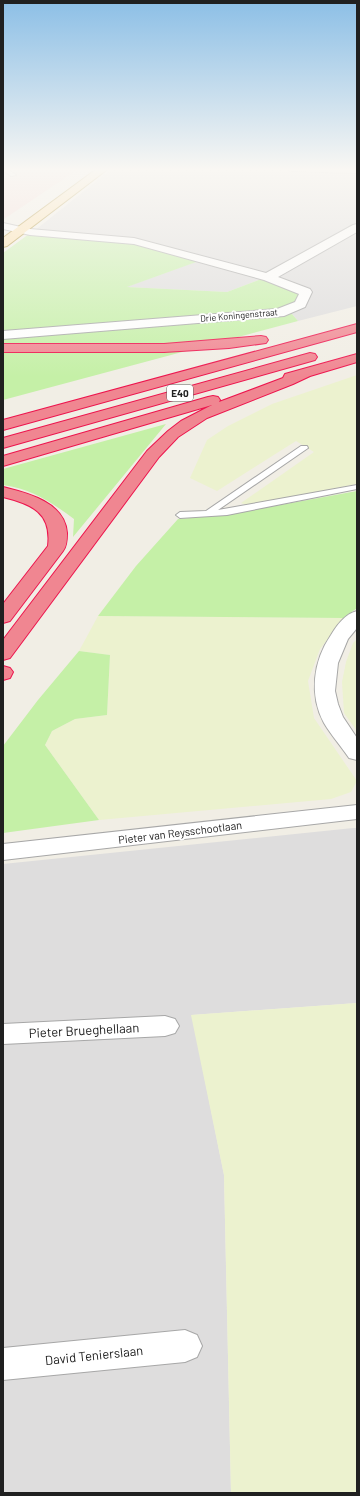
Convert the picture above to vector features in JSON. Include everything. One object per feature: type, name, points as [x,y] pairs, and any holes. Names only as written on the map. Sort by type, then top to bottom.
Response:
[{"type":"highway","name":"E40","points":[[3,425],[357,328]]},
{"type":"highway","points":[[185,360],[276,336]]},
{"type":"highway","points":[[3,348],[165,348],[216,346],[261,340]]},
{"type":"highway","name":"E40","points":[[3,443],[357,344]]},
{"type":"highway","points":[[3,461],[357,358]]},
{"type":"highway","points":[[3,654],[153,454],[173,434],[199,417],[230,403],[284,384],[304,374]]},
{"type":"highway","points":[[3,492],[27,499],[40,506],[55,522],[58,533],[57,547],[3,617]]},
{"type":"main road","points":[[3,244],[11,238]]},
{"type":"street","name":"Drie Koningenstraat","points":[[3,335],[279,313],[300,304],[306,292],[268,277],[134,241],[102,238]]},
{"type":"street","points":[[268,277],[338,238]]},
{"type":"street","points":[[357,617],[342,633],[334,646],[325,676],[327,705],[332,718],[357,752]]},
{"type":"street","name":"Pieter van Reysschootlaan","points":[[3,852],[357,812]]},
{"type":"street","name":"Pieter Brueghellaan","points":[[3,1034],[165,1026]]},
{"type":"street","name":"David Tenierslaan","points":[[3,1364],[185,1346]]},
{"type":"lane","points":[[208,513],[304,448]]},
{"type":"lane","points":[[180,515],[227,512],[357,487]]},
{"type":"shaded area","points":[[71,238],[357,238],[357,306],[298,321],[292,314],[274,312],[264,278],[227,292],[126,287],[198,261]]},
{"type":"shaded area","points":[[357,828],[357,1003],[192,1015],[224,1175],[231,1493],[3,1493],[3,864]]},
{"type":"green space","points":[[24,238],[78,238],[131,242],[199,261],[127,287],[227,292],[264,278],[301,292],[296,303],[274,312],[3,333],[3,253]]},
{"type":"green space","points":[[292,314],[298,321],[3,400],[3,337]]},
{"type":"green space","points":[[357,375],[357,484],[247,505],[241,503],[314,452],[296,441],[217,491],[190,478],[207,440],[228,426],[272,404]]},
{"type":"green space","points":[[166,424],[73,537],[74,519],[41,497],[23,490],[3,485],[3,469]]},
{"type":"green space","points":[[357,491],[357,608],[344,618],[98,616],[136,566],[178,519],[226,515]]},
{"type":"green space","points":[[98,616],[344,618],[320,649],[308,681],[314,718],[357,781],[351,792],[331,799],[99,820],[45,745],[52,731],[75,719],[107,715],[110,655],[79,651]]},
{"type":"green space","points":[[357,639],[357,731],[344,713],[342,682],[346,662],[353,643]]},
{"type":"green space","points":[[79,651],[110,655],[107,715],[75,719],[52,731],[45,745],[99,820],[3,833],[3,746],[38,700]]},
{"type":"green space","points":[[357,1003],[357,1493],[231,1493],[224,1175],[191,1015]]}]
